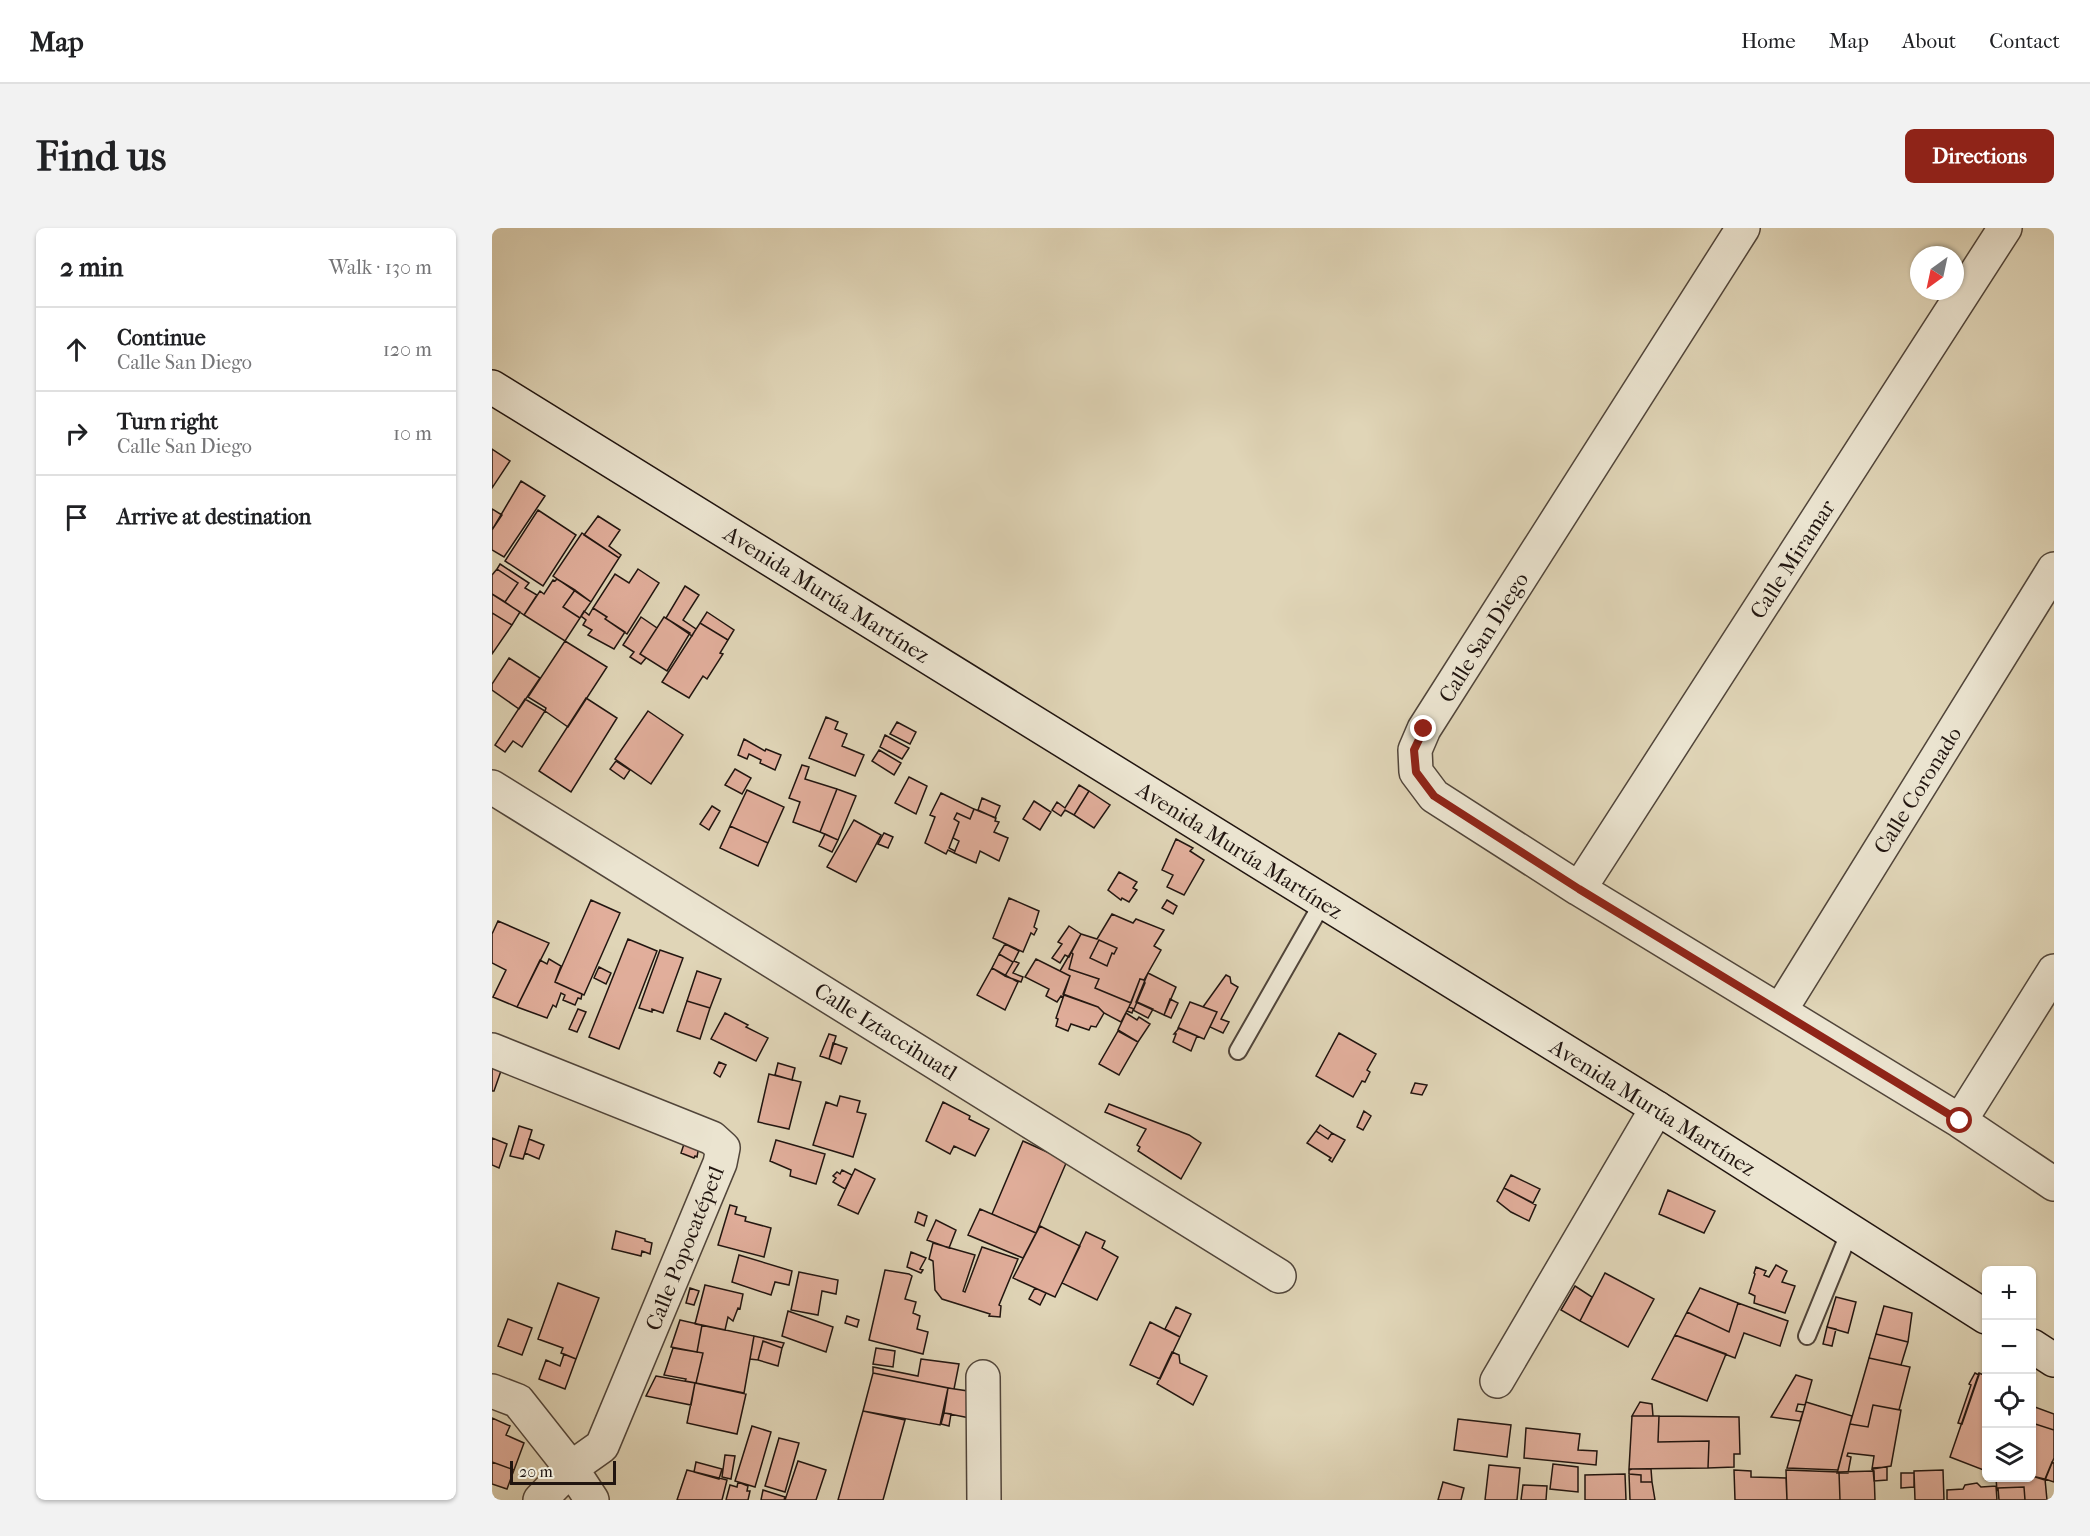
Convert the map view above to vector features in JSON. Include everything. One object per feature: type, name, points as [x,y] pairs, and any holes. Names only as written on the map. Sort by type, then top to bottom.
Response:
[{"type":"street","name":"Calle San Diego","points":[[1743,228],[1431,719],[1414,750],[1416,772],[1434,796],[1579,889],[1960,1121],[2054,1184]]},
{"type":"street","name":"Calle Miramar","points":[[1579,889],[2005,228]]},
{"type":"street","name":"Avenida Murúa Martínez","points":[[492,387],[1657,1108],[1982,1314]]},
{"type":"street","name":"Calle Coronado","points":[[1780,1011],[2054,569]]},
{"type":"street","name":"Calle Iztaccihuatl","points":[[492,787],[1279,1276]]},
{"type":"street","points":[[1960,1121],[2054,971]]},
{"type":"street","name":"Calle Popocatépetl","points":[[492,1050],[712,1138],[723,1148],[720,1163],[602,1446],[571,1468]]},
{"type":"street","points":[[1497,1381],[1657,1108]]},
{"type":"street","points":[[2036,1349],[2054,1360]]},
{"type":"street","points":[[983,1377],[984,1500]]},
{"type":"street","points":[[492,1391],[518,1401],[571,1468],[592,1500]]},
{"type":"street","points":[[540,1500],[571,1468]]},
{"type":"lane","points":[[1238,1051],[1323,902]]},
{"type":"lane","points":[[1808,1336],[1850,1231]]},
{"type":"building","points":[[492,449],[510,461],[492,488]]},
{"type":"building","points":[[521,481],[545,496],[504,557],[492,550],[492,530]]},
{"type":"building","points":[[492,509],[502,515],[492,530]]},
{"type":"building","points":[[538,510],[576,535],[543,586],[505,561]]},
{"type":"building","points":[[598,516],[620,530],[609,546],[621,555],[619,558],[584,535]]},
{"type":"building","points":[[582,533],[619,558],[591,602],[553,576]]},
{"type":"building","points":[[500,564],[529,583],[525,588],[537,595],[524,615],[505,602],[518,583],[497,569]]},
{"type":"building","points":[[497,569],[518,583],[505,602],[492,594],[492,575]]},
{"type":"building","points":[[638,569],[659,583],[627,634],[593,608],[615,574],[629,583]]},
{"type":"building","points":[[557,579],[575,590],[563,607],[580,618],[565,641],[524,615],[540,591],[544,594],[553,580]]},
{"type":"building","points":[[685,586],[699,595],[683,620],[696,629],[692,636],[666,618]]},
{"type":"building","points":[[575,590],[591,602],[580,618],[563,607]]},
{"type":"building","points":[[492,594],[520,612],[512,625],[492,613]]},
{"type":"building","points":[[593,608],[625,632],[614,649],[588,635],[592,630],[583,625],[586,620],[581,616],[584,611],[589,615]]},
{"type":"building","points":[[707,612],[734,630],[728,640],[700,623]]},
{"type":"building","points":[[492,613],[512,625],[492,654]]},
{"type":"building","points":[[641,617],[657,628],[640,654],[646,658],[641,664],[630,657],[634,652],[623,645]]},
{"type":"building","points":[[664,617],[690,633],[667,671],[640,654]]},
{"type":"building","points":[[700,623],[728,640],[720,653],[723,654],[707,679],[703,676],[689,698],[662,682]]},
{"type":"building","points":[[565,641],[607,667],[568,727],[545,711],[546,708],[528,697]]},
{"type":"building","points":[[509,658],[540,678],[519,709],[492,690],[492,684]]},
{"type":"building","points":[[586,698],[617,718],[571,792],[539,771]]},
{"type":"building","points":[[525,699],[545,711],[522,747],[513,741],[505,752],[495,745]]},
{"type":"building","points":[[648,711],[683,735],[651,784],[615,759]]},
{"type":"building","points":[[826,717],[838,722],[835,729],[847,734],[842,746],[864,755],[855,776],[809,758]]},
{"type":"building","points":[[897,722],[916,732],[910,744],[890,734]]},
{"type":"building","points":[[885,735],[909,748],[902,759],[880,747]]},
{"type":"building","points":[[744,739],[765,751],[766,749],[781,755],[775,770],[760,763],[761,760],[749,754],[747,759],[738,755]]},
{"type":"building","points":[[879,750],[901,763],[894,775],[872,761]]},
{"type":"building","points":[[616,761],[630,770],[624,779],[610,769]]},
{"type":"building","points":[[802,765],[809,767],[805,779],[837,789],[820,832],[793,822],[800,802],[789,798]]},
{"type":"building","points":[[735,769],[751,778],[742,794],[725,785]]},
{"type":"building","points":[[909,777],[927,786],[916,814],[895,803]]},
{"type":"building","points":[[1079,785],[1089,791],[1074,815],[1065,810],[1061,816],[1052,810],[1057,802],[1065,808]]},
{"type":"building","points":[[837,789],[856,796],[838,840],[820,832]]},
{"type":"building","points":[[747,790],[784,807],[768,843],[730,826]]},
{"type":"building","points":[[1089,791],[1110,805],[1094,828],[1074,815]]},
{"type":"building","points":[[941,793],[974,809],[970,819],[957,813],[954,819],[959,822],[949,848],[955,851],[954,853],[948,850],[946,854],[925,843],[935,817],[930,815]]},
{"type":"building","points":[[982,798],[1000,806],[995,818],[978,810]]},
{"type":"building","points":[[1034,801],[1051,812],[1040,830],[1023,819]]},
{"type":"building","points":[[712,806],[720,811],[709,830],[700,824]]},
{"type":"building","points":[[974,809],[996,818],[995,821],[999,822],[994,832],[1008,838],[999,861],[980,851],[976,863],[954,853],[959,841],[953,838],[959,822],[954,819],[957,813],[970,819]]},
{"type":"building","points":[[854,820],[881,835],[856,882],[827,867]]},
{"type":"building","points":[[730,826],[768,843],[758,866],[720,848]]},
{"type":"building","points":[[884,833],[893,837],[888,848],[878,844]]},
{"type":"building","points":[[825,834],[838,840],[832,852],[819,846]]},
{"type":"building","points":[[1176,839],[1193,848],[1190,851],[1204,860],[1184,895],[1167,887],[1173,875],[1162,870]]},
{"type":"building","points":[[1119,872],[1137,882],[1133,888],[1137,890],[1129,902],[1122,898],[1121,900],[1108,890]]},
{"type":"building","points":[[1009,898],[1039,911],[1034,927],[1037,929],[1034,935],[1031,933],[1023,952],[993,938]]},
{"type":"building","points":[[591,900],[620,913],[584,995],[555,982]]},
{"type":"building","points":[[1167,900],[1177,906],[1173,914],[1162,908]]},
{"type":"building","points":[[1112,914],[1133,923],[1136,919],[1164,930],[1154,946],[1161,950],[1144,980],[1140,979],[1131,1003],[1095,988],[1099,979],[1069,969],[1073,954],[1071,952],[1081,934],[1097,939]],"holes":[[[1099,940],[1117,948],[1114,954],[1112,953],[1107,966],[1090,958]]]},
{"type":"building","points":[[498,921],[549,943],[517,1007],[493,997],[506,970],[492,963],[492,934]]},
{"type":"building","points":[[1069,926],[1081,934],[1069,957],[1065,955],[1060,963],[1052,958],[1062,944],[1058,942]]},
{"type":"building","points":[[628,939],[657,951],[619,1049],[589,1037]]},
{"type":"building","points":[[1099,940],[1117,948],[1114,954],[1112,953],[1107,966],[1090,958]]},
{"type":"building","points":[[1005,944],[1019,951],[1014,961],[1019,963],[1013,973],[1023,977],[1021,982],[1005,976],[1013,962],[999,954]]},
{"type":"building","points":[[660,950],[683,958],[663,1013],[639,1008]]},
{"type":"building","points":[[1071,952],[1073,954],[1069,969],[1099,979],[1095,988],[1131,1003],[1121,1022],[1098,1007],[1063,994],[1070,976],[1060,971]]},
{"type":"building","points":[[999,954],[1013,962],[1005,976],[992,968]]},
{"type":"building","points":[[549,959],[561,966],[555,982],[582,994],[581,999],[578,998],[575,1005],[563,1000],[565,995],[561,993],[556,1007],[553,1005],[547,1018],[517,1007],[540,960],[547,964]]},
{"type":"building","points":[[1036,959],[1070,976],[1063,997],[1061,996],[1057,1002],[1046,996],[1049,989],[1025,977]]},
{"type":"building","points":[[599,967],[611,973],[606,984],[594,978]]},
{"type":"building","points":[[992,968],[1018,982],[1005,1010],[977,995]]},
{"type":"building","points":[[697,971],[721,979],[710,1008],[687,1001]]},
{"type":"building","points":[[1148,973],[1176,987],[1164,1015],[1136,1002]]},
{"type":"building","points":[[1226,975],[1230,977],[1231,983],[1238,987],[1221,1019],[1229,1022],[1223,1033],[1210,1027],[1217,1012],[1203,1007]]},
{"type":"building","points":[[1140,979],[1145,983],[1134,1009],[1129,1007]]},
{"type":"building","points":[[1064,995],[1098,1007],[1104,1013],[1096,1027],[1091,1026],[1089,1030],[1071,1024],[1068,1031],[1056,1026],[1058,1019],[1056,1018]]},
{"type":"building","points":[[1170,999],[1178,1003],[1171,1018],[1164,1015]]},
{"type":"building","points":[[687,1001],[710,1008],[700,1039],[677,1031]]},
{"type":"building","points":[[1137,1002],[1153,1009],[1148,1018],[1133,1010],[1132,1013],[1127,1011],[1129,1007],[1134,1009]]},
{"type":"building","points":[[1190,1002],[1217,1012],[1204,1039],[1178,1028]]},
{"type":"building","points":[[578,1009],[586,1012],[577,1032],[569,1029]]},
{"type":"building","points":[[725,1013],[768,1038],[756,1061],[711,1039]]},
{"type":"building","points":[[1126,1013],[1150,1024],[1138,1042],[1118,1030]]},
{"type":"building","points":[[1179,1028],[1197,1036],[1191,1051],[1173,1042],[1176,1034],[1174,1034]]},
{"type":"building","points":[[1118,1031],[1138,1042],[1119,1075],[1099,1064]]},
{"type":"building","points":[[1339,1033],[1376,1054],[1367,1070],[1370,1072],[1365,1082],[1362,1081],[1353,1097],[1316,1076]]},
{"type":"building","points":[[829,1034],[836,1036],[829,1059],[820,1056]]},
{"type":"building","points":[[833,1043],[847,1048],[841,1064],[829,1059]]},
{"type":"building","points":[[719,1062],[726,1065],[720,1077],[714,1073]]},
{"type":"building","points":[[778,1063],[795,1068],[792,1080],[775,1075]]},
{"type":"building","points":[[492,1064],[502,1068],[494,1091],[492,1091]]},
{"type":"building","points":[[769,1074],[801,1082],[789,1129],[758,1122]]},
{"type":"building","points":[[1415,1083],[1427,1085],[1422,1095],[1411,1093]]},
{"type":"building","points":[[840,1096],[860,1101],[857,1112],[866,1114],[853,1157],[813,1145],[826,1102],[837,1106]]},
{"type":"building","points":[[943,1102],[989,1129],[975,1156],[954,1146],[950,1154],[926,1141]]},
{"type":"building","points":[[1109,1104],[1189,1135],[1201,1143],[1181,1179],[1138,1151],[1140,1147],[1137,1145],[1146,1129],[1105,1112]]},
{"type":"building","points":[[1364,1111],[1371,1116],[1363,1130],[1357,1127]]},
{"type":"building","points":[[1320,1125],[1332,1133],[1328,1139],[1316,1131]]},
{"type":"building","points":[[519,1126],[532,1130],[523,1159],[510,1156]]},
{"type":"building","points":[[1316,1131],[1328,1139],[1332,1133],[1345,1140],[1332,1162],[1329,1160],[1331,1158],[1307,1143]]},
{"type":"building","points":[[492,1138],[507,1144],[499,1168],[492,1165]]},
{"type":"building","points":[[529,1139],[544,1145],[539,1159],[525,1153]]},
{"type":"building","points":[[776,1140],[825,1154],[816,1184],[790,1176],[791,1170],[770,1161]]},
{"type":"building","points":[[685,1141],[699,1146],[697,1157],[681,1153]]},
{"type":"building","points":[[1023,1141],[1067,1161],[1036,1233],[992,1214]]},
{"type":"building","points":[[855,1169],[875,1179],[858,1214],[838,1205]]},
{"type":"building","points":[[842,1170],[852,1175],[845,1189],[833,1182],[836,1178],[833,1176],[837,1172],[840,1174]]},
{"type":"building","points":[[1511,1175],[1540,1189],[1533,1203],[1504,1188]]},
{"type":"building","points":[[1504,1188],[1536,1205],[1529,1221],[1511,1212],[1497,1201]]},
{"type":"building","points":[[1668,1190],[1715,1211],[1704,1233],[1659,1214]]},
{"type":"building","points":[[730,1205],[737,1207],[735,1214],[746,1217],[745,1221],[771,1228],[764,1257],[718,1245]]},
{"type":"building","points":[[980,1209],[1036,1233],[1023,1258],[968,1235]]},
{"type":"building","points":[[918,1212],[927,1216],[924,1226],[915,1222]]},
{"type":"building","points":[[936,1220],[956,1230],[949,1248],[927,1240]]},
{"type":"building","points":[[1040,1226],[1080,1246],[1055,1297],[1013,1278]]},
{"type":"building","points":[[616,1231],[652,1243],[650,1254],[642,1251],[641,1256],[612,1249]]},
{"type":"building","points":[[1086,1232],[1105,1241],[1102,1248],[1118,1257],[1097,1300],[1062,1283]]},
{"type":"building","points":[[933,1243],[975,1255],[963,1291],[965,1292],[982,1247],[1018,1259],[999,1305],[1001,1306],[1000,1317],[989,1316],[990,1314],[942,1299],[935,1290],[933,1261],[929,1259]]},
{"type":"building","points":[[911,1252],[926,1258],[920,1269],[923,1270],[921,1273],[907,1267]]},
{"type":"building","points":[[739,1255],[792,1271],[789,1285],[775,1282],[771,1295],[732,1282]]},
{"type":"building","points":[[1776,1265],[1787,1271],[1782,1282],[1795,1286],[1785,1313],[1754,1303],[1755,1296],[1749,1293],[1756,1267],[1766,1271],[1764,1275],[1769,1277]]},
{"type":"building","points":[[885,1270],[912,1276],[905,1299],[916,1302],[913,1313],[920,1316],[917,1329],[928,1332],[923,1354],[869,1340]]},
{"type":"building","points":[[799,1272],[838,1280],[836,1294],[822,1291],[818,1315],[791,1310]]},
{"type":"building","points":[[1605,1273],[1654,1299],[1628,1347],[1580,1321]]},
{"type":"building","points":[[558,1283],[599,1298],[576,1359],[561,1353],[563,1348],[538,1339]]},
{"type":"building","points":[[705,1285],[743,1294],[740,1309],[738,1308],[733,1321],[728,1317],[725,1330],[695,1324]]},
{"type":"building","points":[[1575,1286],[1592,1297],[1580,1321],[1561,1310]]},
{"type":"building","points":[[690,1288],[699,1291],[694,1305],[686,1303]]},
{"type":"building","points":[[1035,1288],[1046,1293],[1040,1305],[1029,1299]]},
{"type":"building","points":[[1700,1288],[1738,1303],[1729,1332],[1687,1312]]},
{"type":"building","points":[[1836,1297],[1856,1302],[1848,1333],[1827,1327]]},
{"type":"building","points":[[1738,1303],[1788,1321],[1780,1346],[1744,1333],[1735,1358],[1675,1335],[1687,1312],[1729,1332]]},
{"type":"building","points":[[1884,1306],[1912,1313],[1908,1342],[1876,1334]]},
{"type":"building","points":[[1176,1307],[1191,1314],[1180,1337],[1165,1329]]},
{"type":"building","points":[[788,1311],[833,1327],[826,1352],[782,1336]]},
{"type":"building","points":[[847,1316],[859,1320],[857,1327],[845,1323]]},
{"type":"building","points":[[508,1319],[532,1328],[522,1355],[498,1346]]},
{"type":"building","points":[[680,1320],[702,1325],[697,1352],[671,1347]]},
{"type":"building","points":[[1150,1322],[1180,1337],[1160,1379],[1130,1365]]},
{"type":"building","points":[[702,1325],[754,1336],[744,1393],[696,1383],[703,1353],[697,1352]]},
{"type":"building","points":[[1827,1327],[1836,1329],[1832,1346],[1823,1344]]},
{"type":"building","points":[[1876,1334],[1908,1342],[1901,1365],[1869,1358]]},
{"type":"building","points":[[1675,1335],[1726,1354],[1707,1401],[1652,1379]]},
{"type":"building","points":[[754,1336],[784,1343],[782,1348],[763,1341],[758,1360],[750,1359]]},
{"type":"building","points":[[763,1341],[782,1348],[778,1366],[758,1360]]},
{"type":"building","points":[[673,1348],[703,1353],[696,1383],[664,1375]]},
{"type":"building","points":[[876,1348],[895,1351],[893,1367],[873,1364]]},
{"type":"building","points":[[1172,1352],[1179,1355],[1180,1363],[1207,1376],[1193,1405],[1157,1384]]},
{"type":"building","points":[[564,1354],[576,1359],[565,1389],[539,1379],[546,1360],[560,1366]]},
{"type":"building","points":[[1869,1358],[1910,1367],[1899,1410],[1873,1405],[1868,1427],[1850,1424]]},
{"type":"building","points":[[921,1359],[959,1364],[954,1389],[873,1373],[873,1367],[918,1376]]},
{"type":"building","points":[[873,1373],[948,1388],[940,1425],[863,1411]]},
{"type":"building","points":[[1975,1373],[1979,1375],[1962,1424],[1958,1423],[1971,1385],[1969,1384]]},
{"type":"building","points":[[1979,1373],[1982,1374],[1982,1469],[1950,1457]]},
{"type":"building","points":[[1796,1375],[1812,1380],[1805,1405],[1798,1404],[1796,1411],[1803,1412],[1800,1421],[1771,1417]]},
{"type":"building","points":[[656,1376],[695,1383],[691,1405],[646,1396]]},
{"type":"building","points":[[695,1383],[746,1394],[737,1434],[687,1423]]},
{"type":"building","points":[[948,1388],[968,1391],[970,1418],[944,1413]]},
{"type":"building","points":[[1640,1402],[1652,1404],[1653,1416],[1632,1416]]},
{"type":"building","points":[[1806,1402],[1852,1416],[1838,1470],[1787,1468]]},
{"type":"building","points":[[1873,1405],[1901,1410],[1891,1466],[1872,1469],[1874,1456],[1848,1453],[1847,1456],[1851,1457],[1848,1473],[1837,1473],[1850,1424],[1868,1427]]},
{"type":"building","points":[[2036,1407],[2054,1414],[2054,1430],[2036,1424]]},
{"type":"building","points":[[863,1411],[905,1420],[883,1500],[838,1500]]},
{"type":"building","points":[[944,1413],[951,1414],[949,1426],[941,1424]]},
{"type":"building","points":[[1632,1416],[1659,1416],[1658,1442],[1709,1441],[1708,1468],[1629,1469]]},
{"type":"building","points":[[1659,1416],[1739,1417],[1740,1454],[1734,1454],[1734,1467],[1708,1468],[1709,1441],[1658,1442]]},
{"type":"building","points":[[492,1418],[510,1426],[506,1435],[524,1443],[514,1470],[492,1462]]},
{"type":"building","points":[[1458,1419],[1511,1425],[1507,1457],[1454,1450]]},
{"type":"building","points":[[2036,1424],[2054,1430],[2054,1458],[2045,1480],[2036,1477]]},
{"type":"building","points":[[752,1426],[771,1432],[755,1487],[735,1481]]},
{"type":"building","points":[[1526,1428],[1580,1434],[1578,1450],[1597,1451],[1596,1465],[1524,1458]]},
{"type":"building","points":[[779,1438],[799,1443],[785,1492],[765,1486]]},
{"type":"building","points":[[725,1455],[735,1456],[731,1479],[722,1477]]},
{"type":"building","points":[[798,1461],[826,1470],[816,1500],[785,1500]]},
{"type":"building","points":[[492,1462],[514,1470],[507,1489],[492,1484]]},
{"type":"building","points":[[696,1462],[722,1469],[719,1479],[694,1472]]},
{"type":"building","points":[[2052,1462],[2054,1463],[2054,1482],[2045,1479]]},
{"type":"building","points":[[1553,1464],[1578,1467],[1578,1492],[1550,1489]]},
{"type":"building","points":[[1489,1465],[1520,1468],[1517,1500],[1485,1500]]},
{"type":"building","points":[[1887,1467],[1887,1480],[1874,1481],[1873,1468]]},
{"type":"building","points":[[1651,1469],[1652,1482],[1641,1482],[1641,1475],[1629,1474],[1629,1470]]},
{"type":"building","points":[[687,1470],[727,1480],[722,1500],[677,1500]]},
{"type":"building","points":[[1734,1470],[1751,1471],[1751,1477],[1786,1478],[1787,1500],[1735,1500]]},
{"type":"building","points":[[1786,1470],[1839,1472],[1840,1500],[1787,1500]]},
{"type":"building","points":[[1943,1470],[1944,1500],[1915,1500],[1914,1471]]},
{"type":"building","points":[[1874,1471],[1875,1500],[1840,1500],[1839,1472]]},
{"type":"building","points":[[1901,1473],[1914,1473],[1914,1487],[1901,1488]]},
{"type":"building","points":[[1625,1474],[1626,1500],[1585,1500],[1585,1475]]},
{"type":"building","points":[[1629,1474],[1641,1475],[1641,1482],[1652,1482],[1655,1500],[1630,1500]]},
{"type":"building","points":[[2036,1477],[2045,1479],[2047,1500],[2025,1500],[2024,1487],[1998,1488],[1997,1491],[1996,1482],[2036,1482]]},
{"type":"building","points":[[738,1482],[748,1486],[747,1491],[750,1491],[748,1500],[726,1500],[730,1485],[737,1487]]},
{"type":"building","points":[[1443,1482],[1464,1488],[1461,1500],[1438,1500]]},
{"type":"building","points":[[1977,1483],[1981,1487],[1996,1486],[1997,1500],[1947,1500],[1947,1490],[1963,1489],[1965,1485]]},
{"type":"building","points":[[1523,1485],[1547,1486],[1546,1500],[1521,1500]]},
{"type":"building","points":[[2024,1487],[2025,1500],[1999,1500],[1998,1488]]},
{"type":"building","points":[[763,1490],[785,1497],[784,1500],[761,1500]]},
{"type":"route","points":[[1424,729],[1414,750],[1416,772],[1434,796],[1579,889],[1960,1121]]}]
